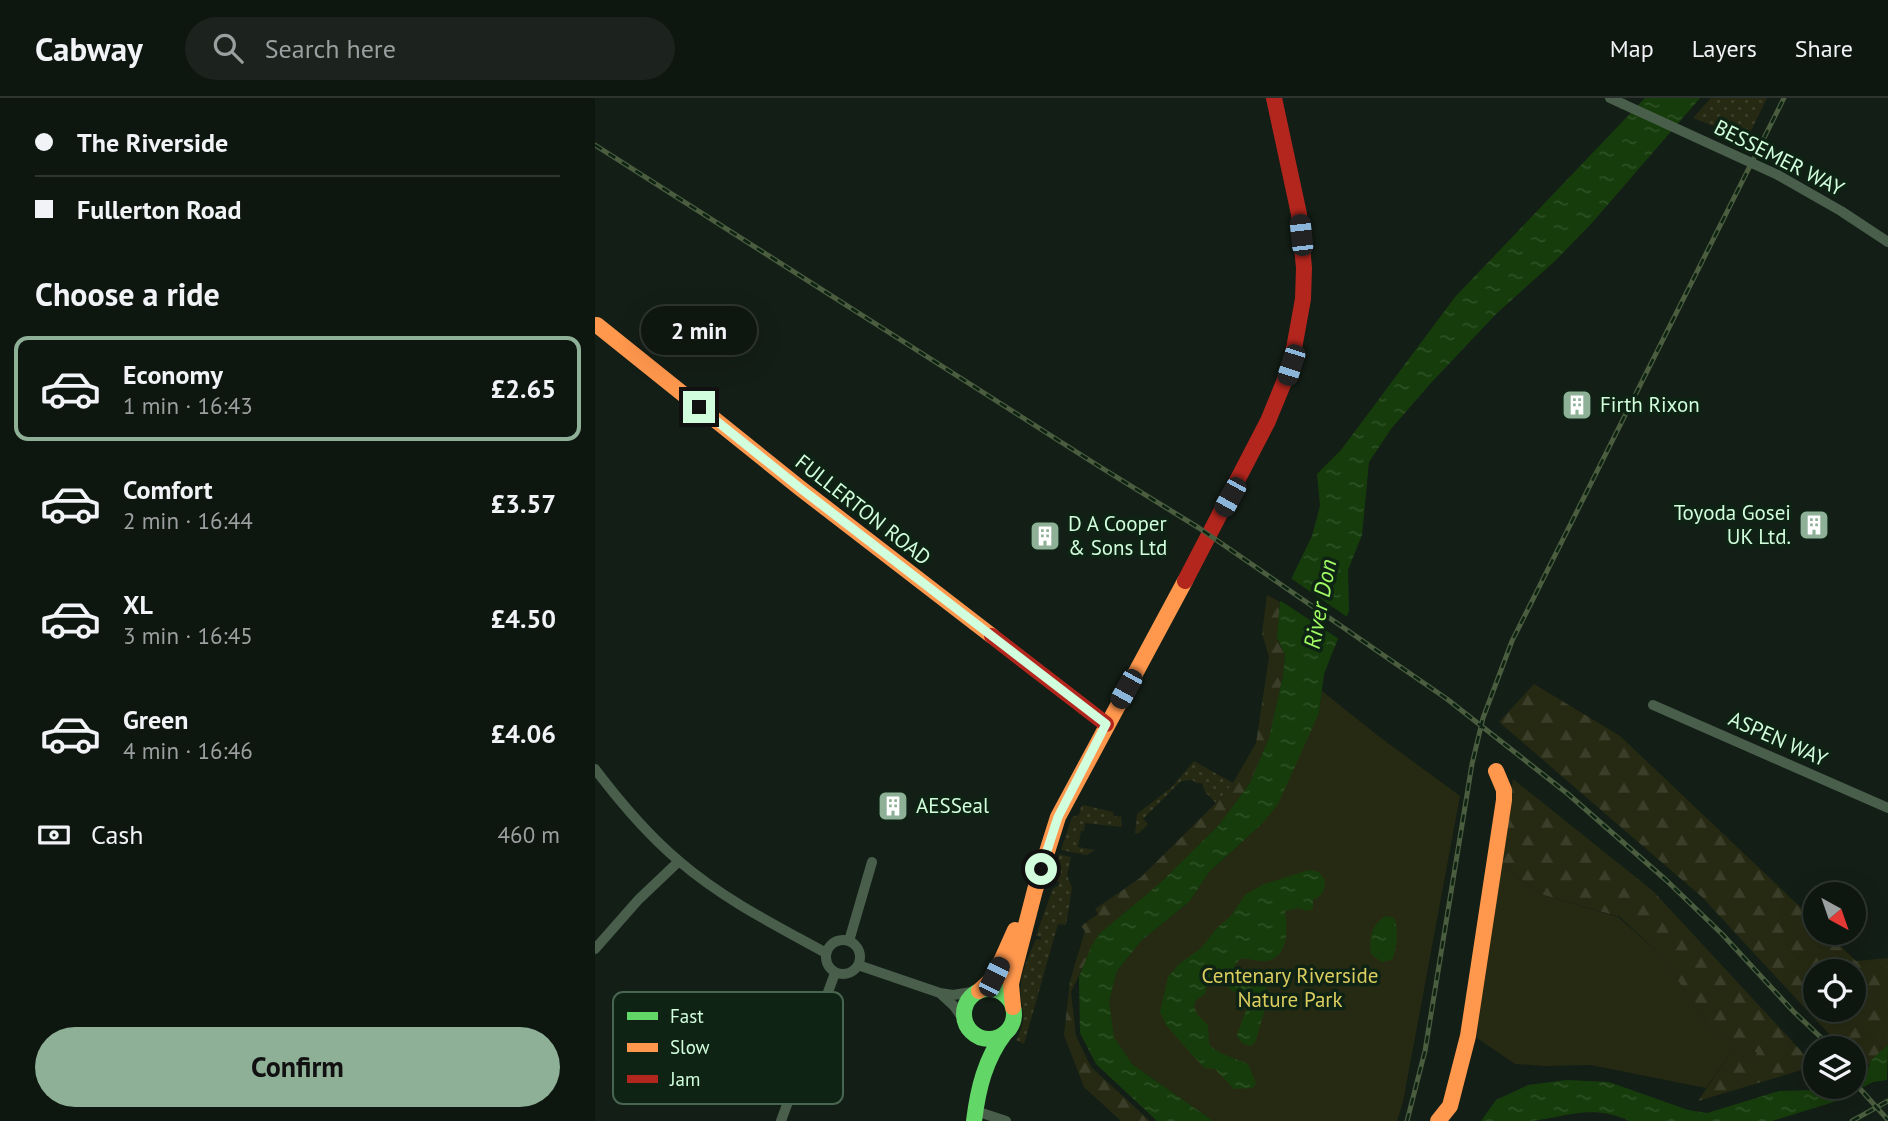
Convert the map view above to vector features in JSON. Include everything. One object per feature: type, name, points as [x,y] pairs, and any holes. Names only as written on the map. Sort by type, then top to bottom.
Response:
[{"type":"main road","points":[[975,1116],[981,1079],[995,1045],[1013,1020],[1011,984],[1035,890],[1058,817],[1230,497],[1278,401],[1291,365],[1303,299],[1304,268],[1299,214],[1274,98]]},
{"type":"main road","name":"FULLERTON ROAD","points":[[597,325],[800,488],[1106,724]]},
{"type":"main road","points":[[1438,1121],[1450,1106],[1468,1036],[1504,800],[1504,790],[1496,771]]},
{"type":"main road","points":[[981,1079],[976,1049],[967,1026],[965,1005],[969,998],[994,977],[1025,902],[1035,890]]},
{"type":"main road","points":[[978,991],[998,991],[1006,995],[1013,1007]]},
{"type":"main road","points":[[967,1026],[981,1038],[989,1039],[1002,1035],[1009,1029]]},
{"type":"street","name":"BESSEMER WAY","points":[[1610,98],[1777,175],[1841,211],[1888,243]]},
{"type":"street","name":"ASPEN WAY","points":[[1653,705],[1888,808]]},
{"type":"street","points":[[595,769],[618,800],[678,861],[739,905],[826,953]]},
{"type":"street","points":[[595,949],[639,899],[678,861]]},
{"type":"street","points":[[849,941],[872,862]]},
{"type":"street","points":[[839,940],[849,941],[859,950],[858,965],[851,973],[835,973],[827,966],[826,953],[831,944],[839,940]]},
{"type":"street","points":[[858,965],[940,993],[953,995],[978,991]]},
{"type":"street","points":[[828,992],[835,973]]},
{"type":"street","points":[[940,993],[954,1006],[967,1026]]},
{"type":"street","points":[[781,1121],[787,1104]]},
{"type":"street","points":[[975,1116],[1006,1121]]},
{"type":"green space","points":[[1711,98],[1767,98],[1747,139],[1693,118]]},
{"type":"green space","points":[[1267,595],[1280,602],[1277,637],[1285,655],[1269,738],[1250,783],[1219,825],[1160,883],[1099,934],[1071,992],[1076,1036],[1091,1067],[1150,1121],[1121,1121],[1084,1087],[1064,1035],[1070,981],[1085,931],[1081,926],[1098,914],[1095,909],[1140,878],[1216,803],[1233,783],[1256,743],[1269,657],[1262,633]]},
{"type":"green space","points":[[1534,684],[1620,736],[1803,910],[1803,945],[1839,945],[1854,959],[1803,959],[1803,1006],[1702,897],[1499,722]]},
{"type":"green space","name":"Centenary Riverside Nature Park","points":[[1322,691],[1460,796],[1403,1102],[1397,1121],[1213,1121],[1132,1064],[1113,1037],[1109,1001],[1117,971],[1141,941],[1190,901],[1209,872],[1262,824],[1319,713]]},
{"type":"green space","points":[[1194,761],[1233,783],[1216,803],[1205,792],[1202,783],[1181,781],[1143,819],[1148,824],[1135,834],[1137,814],[1172,787]]},
{"type":"green space","points":[[1513,779],[1653,891],[1803,1053],[1803,1070],[1698,1101],[1731,1052],[1752,1060],[1757,1053],[1711,1030],[1660,954],[1620,917],[1540,894],[1500,863]]},
{"type":"green space","points":[[1083,805],[1113,812],[1113,815],[1118,817],[1121,815],[1122,827],[1085,823],[1078,847],[1095,850],[1087,855],[1061,850],[1072,817],[1079,815]]},
{"type":"green space","points":[[1059,854],[1071,857],[1067,875],[1072,888],[1066,925],[1058,924],[1024,1044],[1016,1040],[1023,1018],[1021,980],[1036,939],[1041,940],[1041,937],[1036,936],[1053,888],[1058,886],[1059,882],[1055,880]]},
{"type":"green space","points":[[1500,863],[1540,894],[1618,917],[1660,954],[1711,1030],[1757,1053],[1752,1060],[1731,1052],[1706,1088],[1591,1065],[1515,1064],[1477,1038],[1478,1023],[1475,1013]]},
{"type":"green space","points":[[1888,958],[1888,1045],[1866,1068],[1866,1036],[1831,1036],[1818,1022],[1866,1022],[1866,960]]},
{"type":"water","name":"River Don","points":[[1645,98],[1700,98],[1591,224],[1555,261],[1496,314],[1391,429],[1369,462],[1362,535],[1348,570],[1349,611],[1324,674],[1319,713],[1278,804],[1262,824],[1209,872],[1190,901],[1141,941],[1117,971],[1109,1001],[1114,1037],[1132,1064],[1213,1121],[1157,1121],[1096,1064],[1080,1033],[1079,977],[1091,947],[1099,934],[1160,883],[1219,825],[1250,783],[1269,738],[1283,676],[1285,655],[1277,637],[1280,602],[1312,536],[1320,506],[1317,474],[1341,450],[1455,297]]},
{"type":"water","points":[[1309,870],[1319,872],[1325,880],[1324,890],[1313,900],[1313,909],[1285,911],[1286,935],[1282,950],[1271,960],[1240,959],[1234,966],[1242,979],[1263,985],[1270,992],[1255,1043],[1250,1046],[1242,1043],[1237,1035],[1248,1005],[1245,995],[1238,991],[1233,992],[1217,975],[1209,977],[1205,994],[1196,1000],[1194,1006],[1197,1014],[1208,1025],[1209,1044],[1221,1053],[1248,1064],[1256,1083],[1253,1088],[1234,1089],[1215,1069],[1205,1068],[1166,1025],[1160,1012],[1168,977],[1179,964],[1201,948],[1230,917],[1246,894],[1264,884]]},
{"type":"water","points":[[1386,916],[1394,918],[1397,928],[1396,944],[1392,960],[1381,962],[1371,954],[1370,943],[1374,928]]},
{"type":"water","points":[[1888,1045],[1887,1080],[1866,1086],[1866,1068],[1871,1060]]},
{"type":"water","points":[[1566,1080],[1609,1082],[1688,1110],[1707,1113],[1779,1091],[1803,1090],[1803,1099],[1841,1099],[1772,1121],[1630,1121],[1592,1112],[1532,1121],[1481,1121],[1496,1100],[1528,1085]]},
{"type":"pier","points":[[1289,577],[1350,619],[1342,641],[1278,599]]},
{"type":"railway","points":[[1407,1121],[1425,1051],[1472,764],[1483,718],[1512,641],[1784,98]]},
{"type":"railway","points":[[595,145],[1199,528],[1447,699],[1568,794],[1666,880],[1819,1036]]},
{"type":"railway","points":[[1866,1095],[1888,1120]]},
{"type":"railway","points":[[1852,1121],[1888,1101]]},
{"type":"traffic: fast","points":[[989,989],[1006,997],[1014,1014],[1006,1031],[989,1039],[972,1031],[964,1014],[972,997],[989,989]]},
{"type":"traffic: fast","points":[[974,1121],[983,1075],[992,1053],[1005,1033]]},
{"type":"traffic: slow","points":[[597,325],[800,488],[992,636]]},
{"type":"traffic: slow","points":[[1013,1007],[1011,984],[1014,971],[1058,817],[1185,581]]},
{"type":"traffic: slow","points":[[1438,1121],[1450,1106],[1468,1036],[1504,800],[1504,790],[1496,771]]},
{"type":"traffic: slow","points":[[979,991],[994,977],[1015,930]]},
{"type":"traffic: jam","points":[[1185,581],[1268,421],[1291,365],[1303,299],[1304,268],[1299,214],[1274,98]]},
{"type":"traffic: jam","points":[[992,636],[1106,724]]},
{"type":"place","name":"Firth Rixon","points":[[1577,405]]},
{"type":"place","name":"Toyoda Gosei UK Ltd.","points":[[1814,525]]},
{"type":"place","name":"D A Cooper & Sons Ltd","points":[[1045,536]]},
{"type":"place","name":"AESSeal","points":[[893,806]]},
{"type":"route","points":[[699,407],[1106,724],[1058,817],[1041,869]]}]
